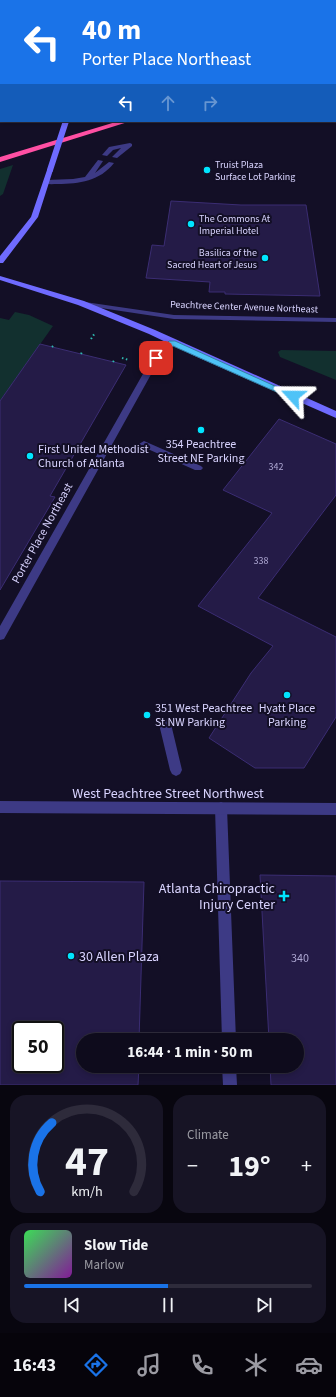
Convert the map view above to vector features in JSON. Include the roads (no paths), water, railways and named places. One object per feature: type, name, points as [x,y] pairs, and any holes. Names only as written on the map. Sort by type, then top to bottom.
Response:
[{"type":"highway","points":[[0,160],[124,122]]},
{"type":"main road","points":[[0,261],[34,217],[66,122]]},
{"type":"main road","points":[[0,278],[81,303],[152,332],[336,415]]},
{"type":"street","points":[[46,182],[77,182],[88,178],[99,173],[121,150],[130,145],[111,148],[88,178]]},
{"type":"street","name":"Peachtree Center Avenue Northeast","points":[[81,303],[174,317],[336,320]]},
{"type":"street","name":"Porter Place Northeast","points":[[0,636],[156,358],[172,342]]},
{"type":"street","points":[[144,444],[198,468]]},
{"type":"street","points":[[165,724],[176,770]]},
{"type":"street","name":"West Peachtree Street Northwest","points":[[0,807],[336,809]]},
{"type":"street","points":[[221,808],[229,1033]]},
{"type":"street","points":[[229,1073],[230,1085]]},
{"type":"place","name":"Truist Plaza Surface Lot Parking","points":[[207,170]]},
{"type":"place","name":"The Commons At Imperial Hotel","points":[[191,224]]},
{"type":"place","name":"Basilica of the Sacred Heart of Jesus","points":[[265,258]]},
{"type":"place","name":"354 Peachtree Street NE Parking","points":[[201,430]]},
{"type":"place","name":"First United Methodist Church of Atlanta","points":[[30,456]]},
{"type":"place","name":"Hyatt Place Parking","points":[[287,695]]},
{"type":"place","name":"351 West Peachtree St NW Parking","points":[[147,715]]},
{"type":"place","name":"Atlanta Chiropractic Injury Center","points":[[284,896]]},
{"type":"place","name":"30 Allen Plaza","points":[[71,956]]}]
